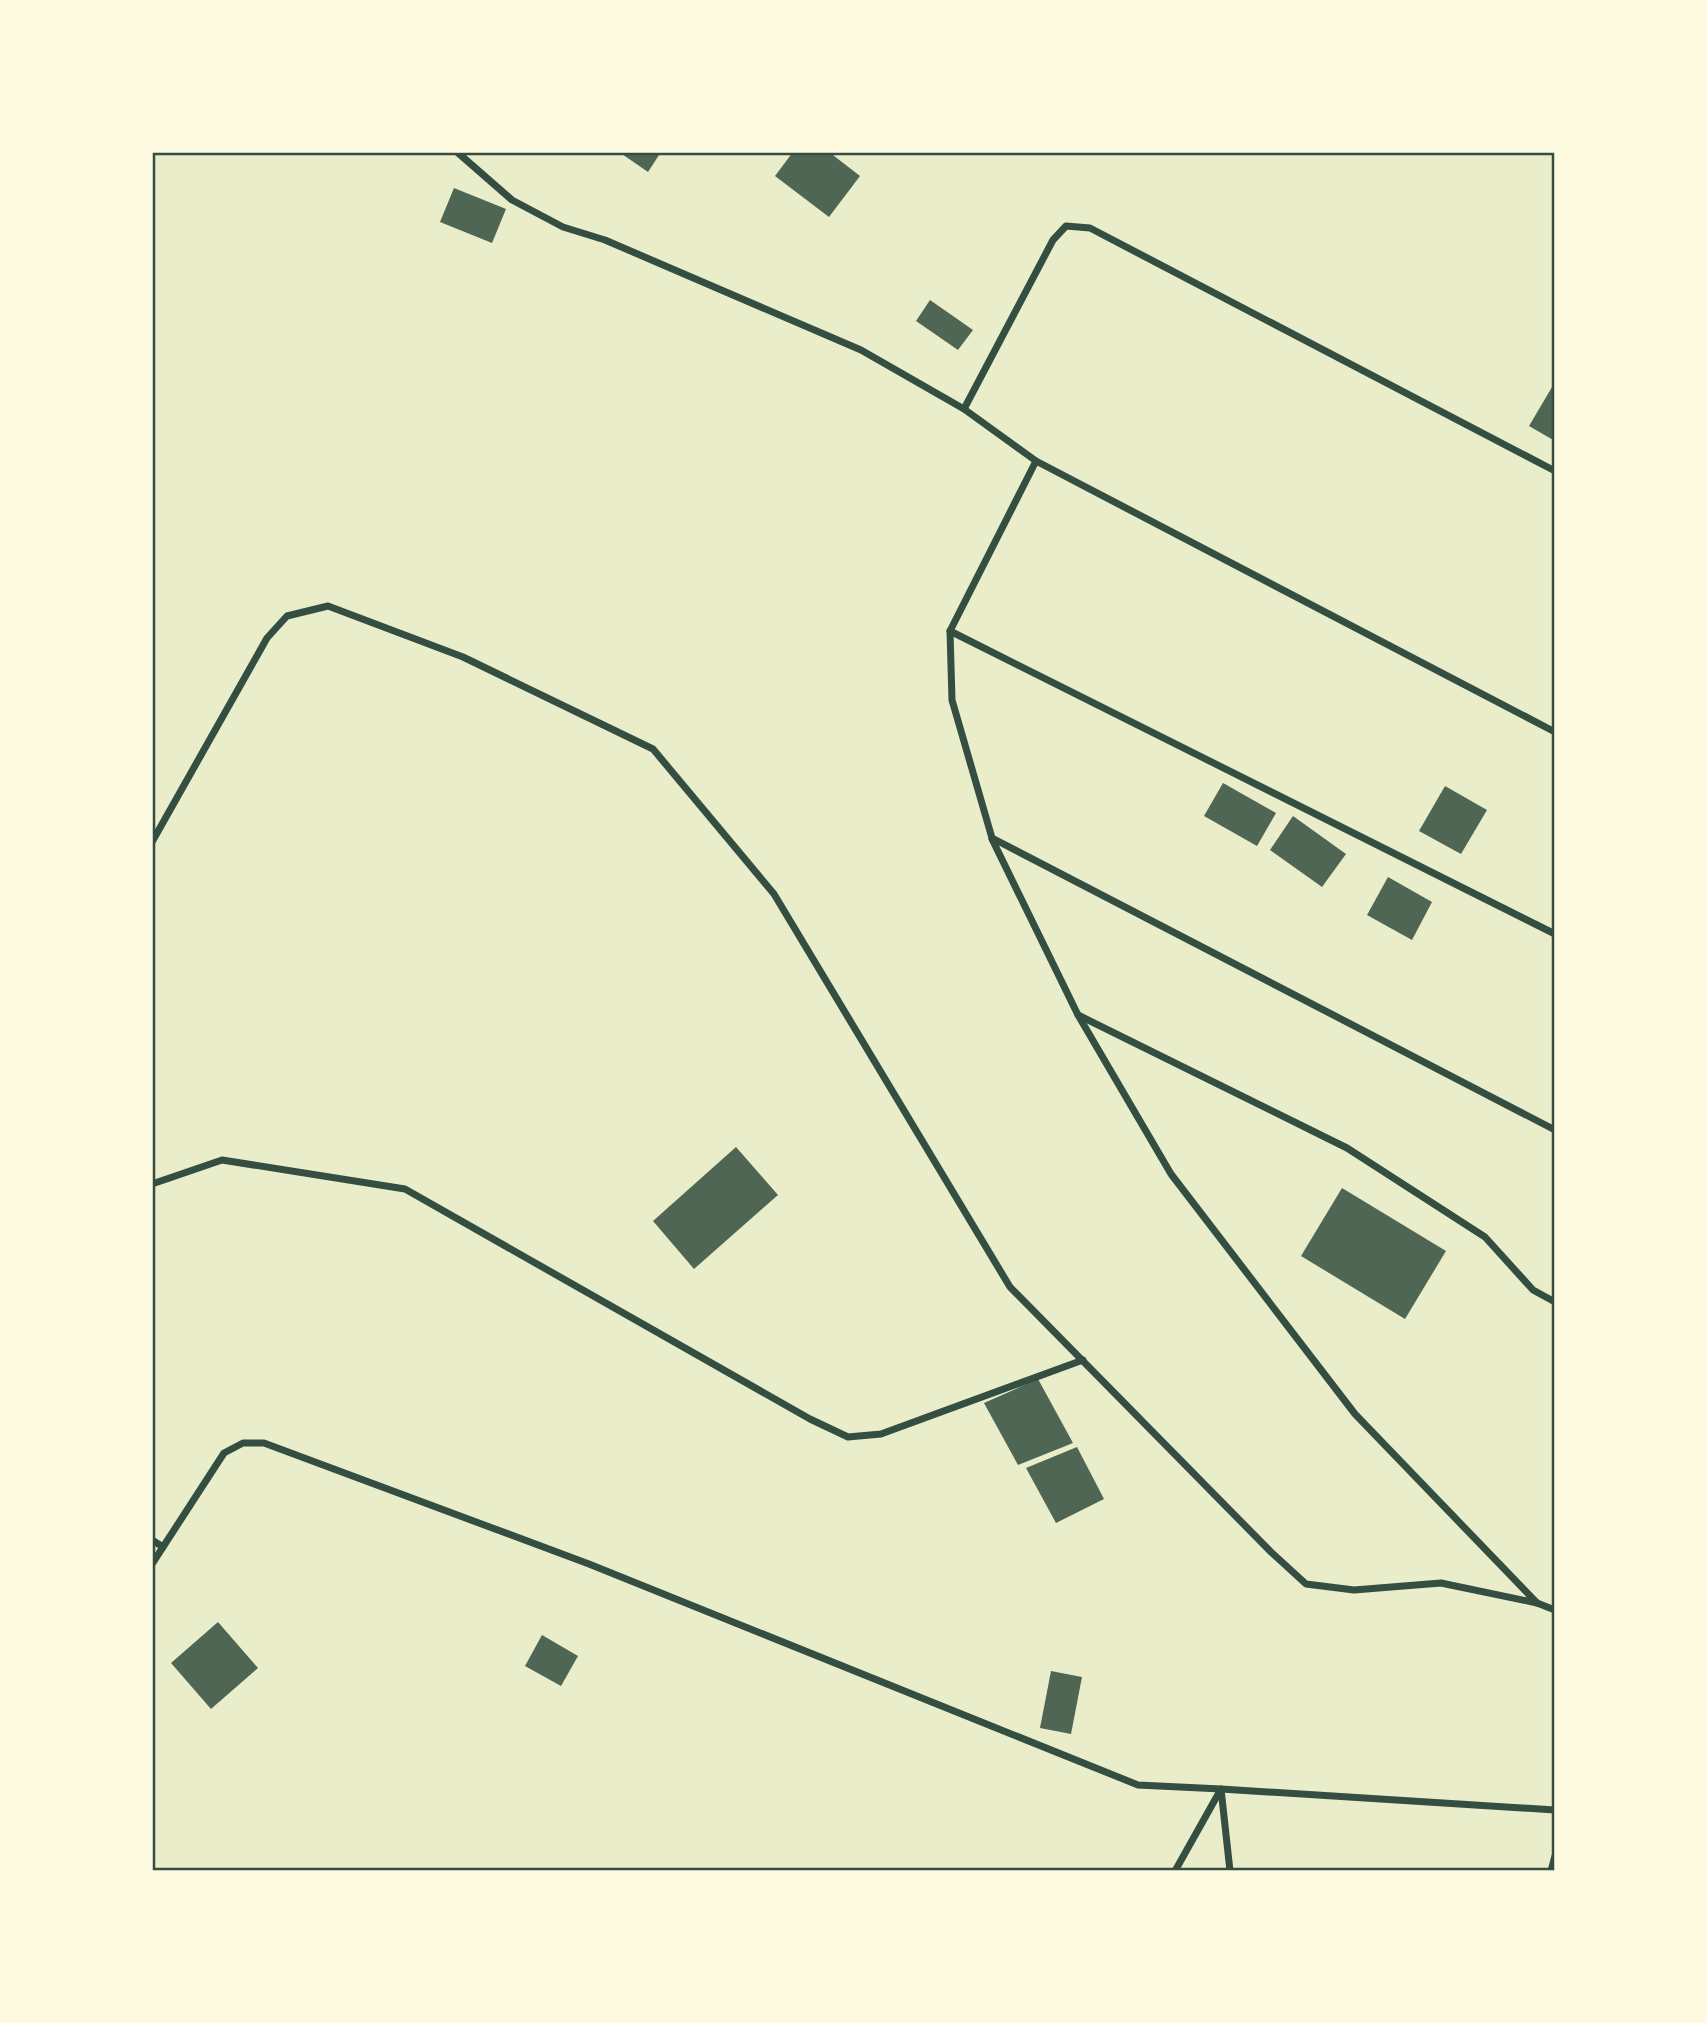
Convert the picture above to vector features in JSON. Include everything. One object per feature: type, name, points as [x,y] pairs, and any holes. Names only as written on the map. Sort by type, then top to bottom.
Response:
[{"type":"street","points":[[457,152],[512,200],[563,227],[606,240],[861,350],[964,409],[1036,461],[1555,732]]},
{"type":"street","points":[[964,409],[1053,240],[1066,226],[1090,228],[1555,471]]},
{"type":"street","points":[[1036,461],[950,631],[952,699],[992,838],[1078,1015],[1171,1174],[1355,1414],[1537,1603]]},
{"type":"street","points":[[152,842],[267,638],[287,616],[328,606],[463,657],[653,749],[775,894],[1010,1287],[1262,1543],[1306,1584],[1354,1590],[1441,1583],[1537,1603],[1555,1610]]},
{"type":"street","points":[[950,631],[1555,934]]},
{"type":"street","points":[[992,838],[1555,1130]]},
{"type":"street","points":[[1078,1015],[1347,1148],[1485,1237],[1533,1290],[1555,1302]]},
{"type":"street","points":[[152,1184],[222,1160],[405,1188],[798,1413],[848,1437],[881,1434],[1083,1360]]},
{"type":"street","points":[[152,1564],[224,1453],[243,1443],[264,1443],[589,1564],[1138,1785],[1555,1810]]},
{"type":"street","points":[[152,1540],[163,1547]]},
{"type":"street","points":[[1175,1871],[1221,1789]]},
{"type":"street","points":[[1221,1789],[1230,1871]]},
{"type":"street","points":[[1552,1871],[1555,1856]]},
{"type":"building","points":[[619,152],[661,152],[648,172]]},
{"type":"building","points":[[793,152],[829,152],[860,176],[829,217],[775,176]]},
{"type":"building","points":[[454,188],[506,209],[492,243],[440,222]]},
{"type":"building","points":[[930,300],[973,330],[958,350],[916,321]]},
{"type":"building","points":[[1555,382],[1555,441],[1529,426]]},
{"type":"building","points":[[1223,783],[1276,813],[1257,846],[1204,816]]},
{"type":"building","points":[[1445,786],[1487,810],[1461,854],[1419,831]]},
{"type":"building","points":[[1293,816],[1346,854],[1322,887],[1270,850]]},
{"type":"building","points":[[1388,877],[1432,902],[1412,940],[1367,915]]},
{"type":"building","points":[[736,1147],[778,1195],[694,1269],[653,1221]]},
{"type":"building","points":[[1342,1188],[1446,1251],[1405,1319],[1301,1256]]},
{"type":"building","points":[[1038,1379],[1073,1443],[1018,1465],[984,1403]]},
{"type":"building","points":[[1077,1447],[1104,1499],[1056,1523],[1026,1468]]},
{"type":"building","points":[[218,1622],[258,1668],[211,1709],[171,1663]]},
{"type":"building","points":[[542,1635],[578,1656],[561,1686],[525,1666]]},
{"type":"building","points":[[1051,1671],[1082,1677],[1071,1734],[1040,1728]]}]
